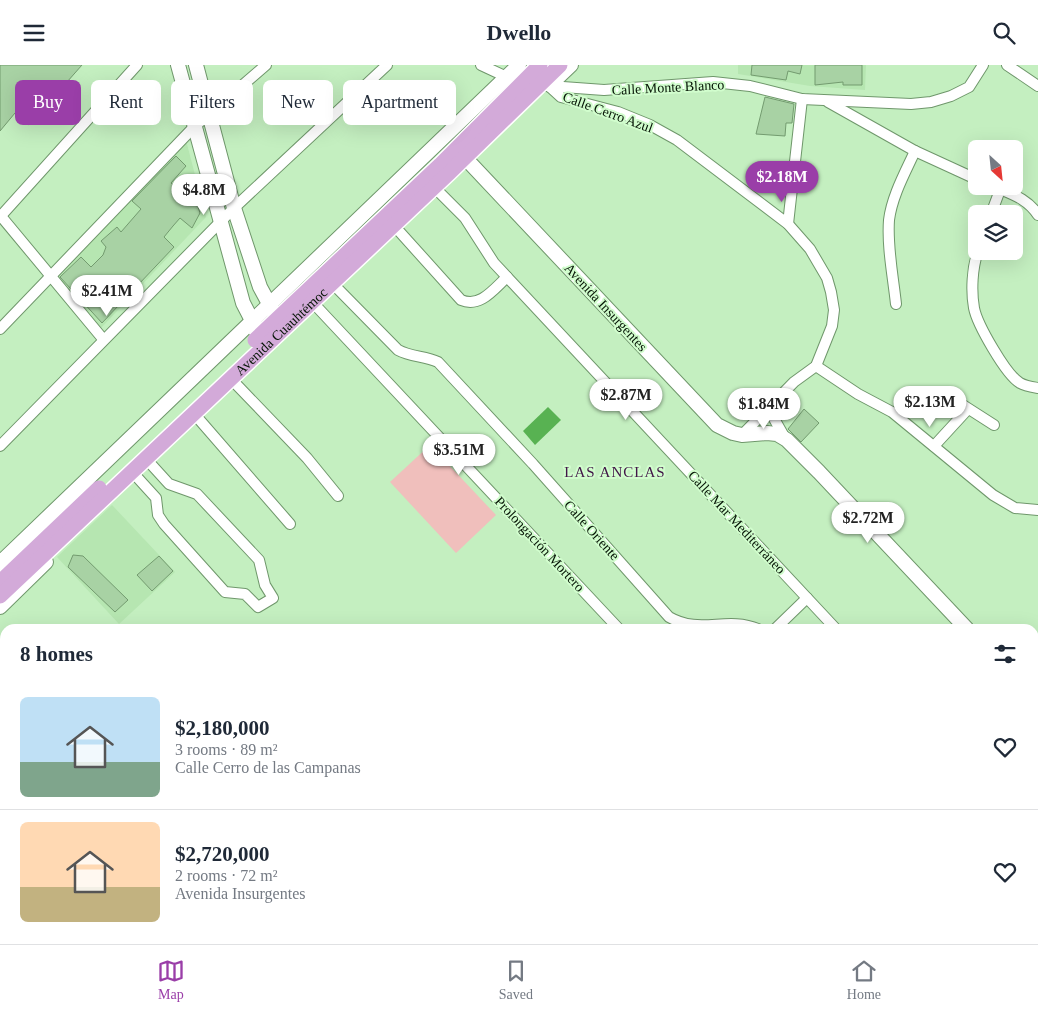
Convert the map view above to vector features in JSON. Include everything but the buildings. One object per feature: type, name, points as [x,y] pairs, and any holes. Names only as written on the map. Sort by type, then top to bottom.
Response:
[{"type":"main road","name":"Avenida Cuauhtémoc","points":[[0,582],[440,165],[540,65]]},
{"type":"main road","name":"Avenida Cuauhtémoc","points":[[0,596],[449,173],[560,65]]},
{"type":"street","points":[[103,339],[0,216],[137,65]]},
{"type":"street","points":[[178,65],[243,303],[270,351]]},
{"type":"street","points":[[196,65],[200,80]]},
{"type":"street","points":[[249,80],[266,65]]},
{"type":"street","points":[[0,446],[103,339],[234,208],[387,65]]},
{"type":"street","name":"Calle Cerro Azul","points":[[481,65],[507,78],[549,86],[561,97],[618,112],[650,125],[670,136],[788,224],[810,249],[827,278],[831,292],[834,310],[832,326],[816,366]]},
{"type":"street","points":[[0,563],[253,323],[519,65]]},
{"type":"street","points":[[549,86],[552,65]]},
{"type":"street","points":[[0,607],[197,417],[440,192],[571,65]]},
{"type":"street","points":[[825,101],[911,104],[931,102],[951,96],[969,87],[983,65]]},
{"type":"street","points":[[1007,65],[1038,86]]},
{"type":"street","name":"Calle Monte Blanco","points":[[549,86],[594,90],[713,82],[750,86],[802,99],[825,101],[915,151],[968,175]]},
{"type":"street","points":[[788,224],[802,99]]},
{"type":"street","points":[[0,329],[196,125]]},
{"type":"street","points":[[213,125],[234,208],[260,287],[287,335]]},
{"type":"street","points":[[896,304],[889,241],[889,219],[894,199],[915,151]]},
{"type":"street","name":"Avenida Insurgentes","points":[[470,163],[717,425],[742,435],[777,434],[787,441],[820,471],[962,624]]},
{"type":"street","name":"Calle Mar Mediterráneo","points":[[440,192],[465,217],[494,263],[831,624]]},
{"type":"street","points":[[1011,195],[1031,204],[1038,215]]},
{"type":"street","points":[[398,230],[461,300],[469,303],[479,302],[507,277]]},
{"type":"street","points":[[975,260],[973,293],[978,321],[1012,376],[1020,383],[1038,388]]},
{"type":"street","name":"Calle Oriente","points":[[337,288],[398,350],[405,354],[429,358],[438,362],[534,464],[670,617],[682,624]]},
{"type":"street","name":"Prolongación Mortero","points":[[317,307],[614,624]]},
{"type":"street","points":[[742,435],[794,382],[816,366],[858,395],[892,412],[993,495],[1015,508],[1038,510]]},
{"type":"street","points":[[234,383],[307,458],[338,496]]},
{"type":"street","points":[[955,400],[994,425]]},
{"type":"street","points":[[768,408],[787,441]]},
{"type":"street","points":[[934,447],[968,409]]},
{"type":"street","points":[[197,417],[290,524]]},
{"type":"street","points":[[136,476],[156,498],[158,515],[164,524],[226,592],[245,594],[258,607],[273,598],[265,585],[259,560],[197,494],[169,484],[150,462]]},
{"type":"street","points":[[780,624],[807,597]]},
{"type":"street","name":"Calle Oriente","points":[[723,624],[740,624]]},
{"type":"shaded area","points":[[738,65],[866,65],[865,90],[810,86],[738,74]]},
{"type":"shaded area","points":[[187,144],[206,217],[101,328],[57,277],[181,145]]},
{"type":"shaded area","points":[[548,407],[561,420],[535,445],[523,431]]},
{"type":"shaded area","points":[[430,445],[496,515],[456,553],[390,482]]},
{"type":"shaded area","points":[[112,505],[175,572],[119,624],[57,557]]},
{"type":"district","name":"LAS ANCLAS","points":[[615,472]]}]
